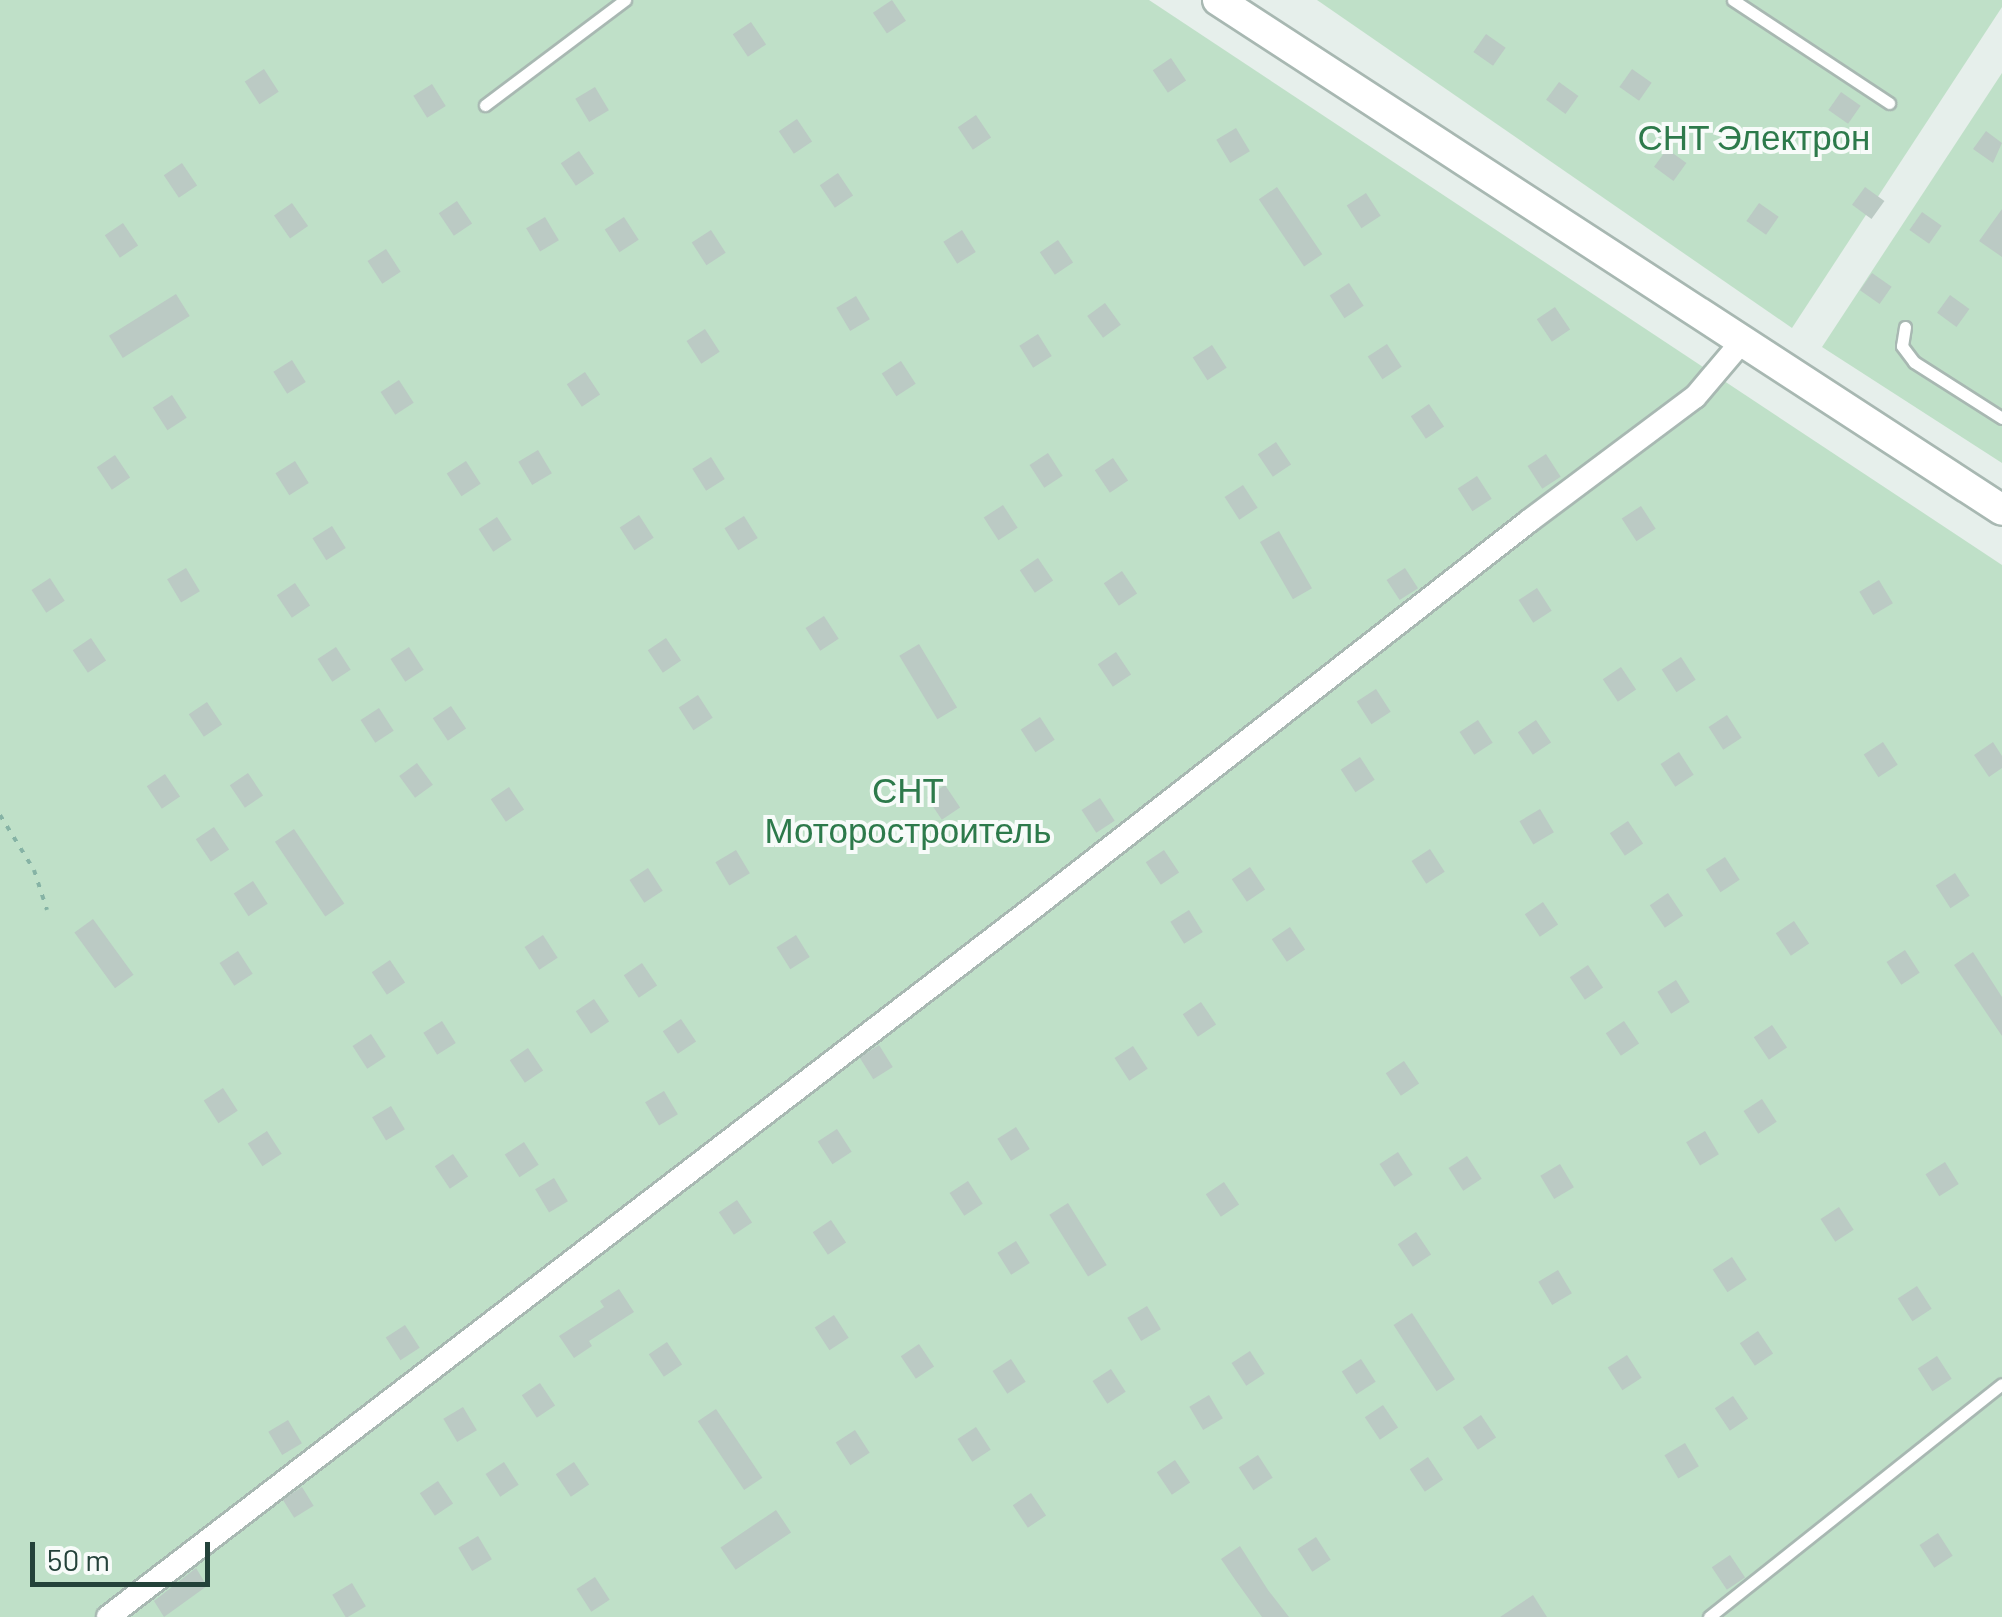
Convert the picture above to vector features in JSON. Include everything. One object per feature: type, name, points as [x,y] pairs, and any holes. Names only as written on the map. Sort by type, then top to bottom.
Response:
[{"type":"street","points":[[1218,0],[1740,344],[2002,510]]},
{"type":"street","points":[[108,1617],[1027,912],[1543,509],[1695,398],[1740,344]]},
{"type":"lane","points":[[485,105],[625,0]]},
{"type":"lane","points":[[1733,0],[1889,103]]},
{"type":"lane","points":[[1904,327],[1902,346],[1914,362],[2002,418]]},
{"type":"lane","points":[[1709,1617],[2002,1384]]},
{"type":"path","points":[[0,815],[34,870],[47,910]]},
{"type":"green space","name":"СНТ Моторостроитель","points":[[0,0],[1149,0],[2002,565],[2002,1617],[0,1617]]},
{"type":"green space","name":"СНТ Электрон","points":[[1317,0],[2002,0],[2002,7],[1792,328]]},
{"type":"green space","points":[[2002,73],[2002,463],[1822,347]]},
{"type":"building","points":[[892,0],[906,21],[887,34],[873,13]]},
{"type":"building","points":[[751,22],[766,44],[748,57],[733,34]]},
{"type":"building","points":[[1486,34],[1506,48],[1493,66],[1473,52]]},
{"type":"building","points":[[1171,58],[1186,80],[1168,93],[1153,70]]},
{"type":"building","points":[[264,69],[279,92],[259,104],[245,82]]},
{"type":"building","points":[[1632,69],[1652,83],[1639,101],[1619,87]]},
{"type":"building","points":[[1559,82],[1578,96],[1565,114],[1546,100]]},
{"type":"building","points":[[432,84],[446,106],[427,118],[413,96]]},
{"type":"building","points":[[595,87],[609,110],[589,122],[575,99]]},
{"type":"building","points":[[1841,92],[1861,106],[1848,124],[1828,110]]},
{"type":"building","points":[[976,115],[991,137],[973,150],[958,127]]},
{"type":"building","points":[[797,119],[812,141],[794,154],[779,131]]},
{"type":"building","points":[[1236,128],[1250,151],[1230,163],[1216,140]]},
{"type":"building","points":[[1986,131],[2002,143],[1993,163],[1973,149]]},
{"type":"building","points":[[1667,149],[1686,163],[1673,181],[1654,167]]},
{"type":"building","points":[[579,151],[594,173],[576,186],[561,163]]},
{"type":"building","points":[[182,163],[197,185],[179,198],[164,175]]},
{"type":"building","points":[[838,173],[853,195],[835,208],[820,185]]},
{"type":"building","points":[[1277,187],[1322,254],[1304,266],[1259,199]]},
{"type":"building","points":[[1865,187],[1884,201],[1871,219],[1852,205]]},
{"type":"building","points":[[1366,193],[1381,216],[1361,228],[1347,206]]},
{"type":"building","points":[[457,201],[472,223],[454,236],[439,213]]},
{"type":"building","points":[[292,203],[308,226],[290,239],[274,216]]},
{"type":"building","points":[[1759,203],[1779,217],[1766,235],[1746,221]]},
{"type":"building","points":[[2002,209],[2002,257],[1979,241]]},
{"type":"building","points":[[1922,212],[1942,226],[1929,244],[1909,230]]},
{"type":"building","points":[[545,217],[559,240],[540,251],[526,228]]},
{"type":"building","points":[[624,217],[639,240],[619,252],[605,230]]},
{"type":"building","points":[[123,223],[138,245],[120,258],[105,235]]},
{"type":"building","points":[[711,230],[726,253],[706,265],[692,243]]},
{"type":"building","points":[[962,230],[976,252],[957,264],[943,242]]},
{"type":"building","points":[[1058,240],[1073,262],[1055,275],[1040,252]]},
{"type":"building","points":[[386,249],[401,272],[382,284],[368,261]]},
{"type":"building","points":[[1872,273],[1892,287],[1880,304],[1860,290]]},
{"type":"building","points":[[1349,283],[1364,306],[1344,318],[1330,296]]},
{"type":"building","points":[[176,294],[190,316],[123,358],[109,336]]},
{"type":"building","points":[[1950,295],[1969,309],[1956,327],[1937,313]]},
{"type":"building","points":[[856,296],[870,319],[850,331],[836,308]]},
{"type":"building","points":[[1105,303],[1121,325],[1103,338],[1087,316]]},
{"type":"building","points":[[1555,307],[1570,329],[1552,342],[1537,319]]},
{"type":"building","points":[[705,329],[720,352],[701,364],[687,341]]},
{"type":"building","points":[[1038,334],[1052,356],[1033,368],[1019,346]]},
{"type":"building","points":[[1387,344],[1402,367],[1382,379],[1368,357]]},
{"type":"building","points":[[1212,345],[1227,368],[1207,380],[1193,358]]},
{"type":"building","points":[[292,360],[306,382],[287,394],[273,372]]},
{"type":"building","points":[[901,361],[916,384],[896,396],[882,374]]},
{"type":"building","points":[[585,372],[600,394],[582,407],[567,384]]},
{"type":"building","points":[[399,380],[414,403],[395,415],[381,392]]},
{"type":"building","points":[[172,395],[187,418],[167,430],[153,408]]},
{"type":"building","points":[[1429,404],[1444,426],[1426,439],[1411,416]]},
{"type":"building","points":[[1276,442],[1291,464],[1273,477],[1258,454]]},
{"type":"building","points":[[538,450],[552,473],[532,485],[518,462]]},
{"type":"building","points":[[1048,453],[1063,476],[1044,488],[1030,465]]},
{"type":"building","points":[[1546,454],[1561,477],[1542,489],[1528,466]]},
{"type":"building","points":[[115,455],[130,477],[112,490],[97,467]]},
{"type":"building","points":[[711,457],[725,479],[706,491],[692,469]]},
{"type":"building","points":[[1113,458],[1128,480],[1110,493],[1095,470]]},
{"type":"building","points":[[295,461],[309,483],[289,495],[275,473]]},
{"type":"building","points":[[466,461],[481,484],[461,496],[447,474]]},
{"type":"building","points":[[1477,476],[1492,499],[1472,511],[1458,489]]},
{"type":"building","points":[[1243,485],[1258,508],[1239,520],[1225,497]]},
{"type":"building","points":[[1003,505],[1018,528],[998,540],[984,518]]},
{"type":"building","points":[[1641,506],[1656,529],[1636,541],[1622,519]]},
{"type":"building","points":[[639,515],[654,538],[634,550],[620,528]]},
{"type":"building","points":[[744,516],[758,538],[738,550],[724,528]]},
{"type":"building","points":[[497,517],[512,540],[493,552],[479,529]]},
{"type":"building","points":[[332,526],[346,548],[326,560],[312,538]]},
{"type":"building","points":[[1279,531],[1312,588],[1293,599],[1260,542]]},
{"type":"building","points":[[1038,558],[1053,580],[1035,593],[1020,570]]},
{"type":"building","points":[[186,568],[200,591],[181,602],[167,579]]},
{"type":"building","points":[[1405,568],[1418,588],[1400,600],[1387,580]]},
{"type":"building","points":[[1122,571],[1137,593],[1119,606],[1104,583]]},
{"type":"building","points":[[50,578],[65,601],[46,613],[32,590]]},
{"type":"building","points":[[1879,580],[1893,603],[1873,615],[1859,592]]},
{"type":"building","points":[[295,583],[310,605],[292,618],[277,595]]},
{"type":"building","points":[[1537,588],[1552,611],[1533,623],[1519,600]]},
{"type":"building","points":[[824,616],[839,639],[820,651],[806,628]]},
{"type":"building","points":[[91,638],[106,660],[88,673],[73,650]]},
{"type":"building","points":[[666,638],[681,660],[663,673],[648,650]]},
{"type":"building","points":[[919,644],[957,707],[937,719],[899,656]]},
{"type":"building","points":[[336,647],[351,670],[332,682],[318,659]]},
{"type":"building","points":[[409,647],[424,670],[405,682],[391,659]]},
{"type":"building","points":[[1116,652],[1131,674],[1113,687],[1098,664]]},
{"type":"building","points":[[1681,657],[1696,680],[1676,692],[1662,670]]},
{"type":"building","points":[[1621,667],[1636,689],[1618,702],[1603,679]]},
{"type":"building","points":[[1376,689],[1391,712],[1371,724],[1357,702]]},
{"type":"building","points":[[698,695],[713,718],[693,730],[679,708]]},
{"type":"building","points":[[207,702],[222,724],[204,737],[189,714]]},
{"type":"building","points":[[451,706],[466,728],[448,741],[433,718]]},
{"type":"building","points":[[379,708],[394,731],[375,743],[361,720]]},
{"type":"building","points":[[1727,715],[1742,738],[1723,750],[1709,727]]},
{"type":"building","points":[[1040,717],[1055,740],[1035,752],[1021,730]]},
{"type":"building","points":[[1478,720],[1493,743],[1474,755],[1460,732]]},
{"type":"building","points":[[1536,720],[1551,742],[1533,755],[1518,732]]},
{"type":"building","points":[[1883,742],[1898,765],[1878,777],[1864,755]]},
{"type":"building","points":[[1993,742],[2002,756],[2002,768],[1989,777],[1974,755]]},
{"type":"building","points":[[1679,752],[1694,775],[1675,787],[1661,764]]},
{"type":"building","points":[[1360,757],[1375,780],[1355,792],[1341,770]]},
{"type":"building","points":[[417,763],[433,785],[415,798],[399,776]]},
{"type":"building","points":[[248,773],[263,795],[245,808],[230,785]]},
{"type":"building","points":[[165,774],[180,796],[162,809],[147,786]]},
{"type":"building","points":[[945,785],[960,807],[942,820],[927,797]]},
{"type":"building","points":[[509,787],[524,809],[506,822],[491,799]]},
{"type":"building","points":[[1100,798],[1115,821],[1096,833],[1082,810]]},
{"type":"building","points":[[1540,809],[1554,832],[1533,845],[1519,821]]},
{"type":"building","points":[[1628,821],[1643,843],[1625,856],[1610,833]]},
{"type":"building","points":[[214,827],[229,849],[211,862],[196,839]]},
{"type":"building","points":[[294,829],[344,904],[325,916],[275,842]]},
{"type":"building","points":[[1430,849],[1445,872],[1426,884],[1412,861]]},
{"type":"building","points":[[736,850],[750,873],[729,886],[715,862]]},
{"type":"building","points":[[1164,850],[1179,872],[1161,885],[1146,862]]},
{"type":"building","points":[[1725,857],[1740,880],[1720,892],[1706,870]]},
{"type":"building","points":[[1250,867],[1265,889],[1247,902],[1232,879]]},
{"type":"building","points":[[648,868],[663,891],[644,903],[630,880]]},
{"type":"building","points":[[1955,873],[1970,896],[1950,908],[1936,886]]},
{"type":"building","points":[[253,881],[268,904],[248,916],[234,894]]},
{"type":"building","points":[[1668,893],[1683,915],[1665,928],[1650,905]]},
{"type":"building","points":[[1543,902],[1558,924],[1540,937],[1525,914]]},
{"type":"building","points":[[1189,910],[1203,932],[1184,944],[1170,922]]},
{"type":"building","points":[[93,919],[134,975],[115,988],[74,933]]},
{"type":"building","points":[[1794,921],[1809,943],[1791,956],[1776,933]]},
{"type":"building","points":[[1290,927],[1305,949],[1287,962],[1272,939]]},
{"type":"building","points":[[543,935],[558,958],[539,970],[525,947]]},
{"type":"building","points":[[796,935],[810,957],[790,969],[776,947]]},
{"type":"building","points":[[1905,950],[1920,973],[1901,985],[1887,962]]},
{"type":"building","points":[[238,951],[253,974],[234,986],[220,963]]},
{"type":"building","points":[[1973,952],[2002,997],[2002,1036],[1954,965]]},
{"type":"building","points":[[390,960],[405,982],[387,995],[372,972]]},
{"type":"building","points":[[642,963],[657,985],[639,998],[624,975]]},
{"type":"building","points":[[1588,965],[1603,987],[1585,1000],[1570,977]]},
{"type":"building","points":[[1676,980],[1690,1002],[1671,1014],[1657,992]]},
{"type":"building","points":[[594,999],[609,1021],[591,1034],[576,1011]]},
{"type":"building","points":[[1201,1002],[1216,1024],[1198,1037],[1183,1014]]},
{"type":"building","points":[[681,1019],[696,1041],[678,1054],[663,1031]]},
{"type":"building","points":[[442,1021],[456,1043],[437,1055],[423,1033]]},
{"type":"building","points":[[1624,1021],[1639,1043],[1621,1056],[1606,1033]]},
{"type":"building","points":[[1772,1025],[1787,1047],[1769,1060],[1754,1037]]},
{"type":"building","points":[[371,1034],[386,1057],[367,1069],[353,1046]]},
{"type":"building","points":[[879,1045],[893,1067],[873,1079],[859,1057]]},
{"type":"building","points":[[1133,1046],[1148,1069],[1129,1081],[1115,1058]]},
{"type":"building","points":[[528,1048],[543,1070],[525,1083],[510,1060]]},
{"type":"building","points":[[1404,1061],[1419,1083],[1401,1096],[1386,1073]]},
{"type":"building","points":[[223,1088],[238,1111],[218,1123],[204,1101]]},
{"type":"building","points":[[664,1091],[678,1114],[659,1125],[645,1102]]},
{"type":"building","points":[[1762,1099],[1777,1122],[1758,1134],[1744,1111]]},
{"type":"building","points":[[391,1106],[405,1129],[386,1140],[372,1117]]},
{"type":"building","points":[[1016,1127],[1030,1149],[1011,1161],[997,1139]]},
{"type":"building","points":[[837,1129],[852,1152],[832,1164],[818,1142]]},
{"type":"building","points":[[267,1131],[282,1154],[262,1166],[248,1144]]},
{"type":"building","points":[[1705,1131],[1719,1154],[1700,1165],[1686,1142]]},
{"type":"building","points":[[524,1142],[539,1165],[519,1177],[505,1155]]},
{"type":"building","points":[[1398,1152],[1413,1175],[1394,1187],[1380,1164]]},
{"type":"building","points":[[453,1154],[468,1176],[450,1189],[435,1166]]},
{"type":"building","points":[[1467,1156],[1482,1179],[1463,1191],[1449,1168]]},
{"type":"building","points":[[1945,1162],[1959,1184],[1939,1196],[1925,1174]]},
{"type":"building","points":[[1560,1164],[1574,1187],[1554,1199],[1540,1176]]},
{"type":"building","points":[[554,1178],[568,1201],[549,1212],[535,1189]]},
{"type":"building","points":[[968,1181],[983,1204],[964,1216],[950,1193]]},
{"type":"building","points":[[1224,1182],[1239,1204],[1221,1217],[1206,1194]]},
{"type":"building","points":[[737,1200],[752,1222],[734,1235],[719,1212]]},
{"type":"building","points":[[1068,1203],[1107,1265],[1088,1277],[1049,1215]]},
{"type":"building","points":[[1839,1207],[1854,1230],[1835,1242],[1821,1219]]},
{"type":"building","points":[[831,1220],[846,1242],[828,1255],[813,1232]]},
{"type":"building","points":[[1416,1232],[1431,1254],[1413,1267],[1398,1244]]},
{"type":"building","points":[[1016,1241],[1030,1263],[1011,1275],[997,1253]]},
{"type":"building","points":[[1732,1257],[1747,1280],[1727,1292],[1713,1270]]},
{"type":"building","points":[[1558,1270],[1572,1293],[1552,1305],[1538,1282]]},
{"type":"building","points":[[1917,1286],[1932,1309],[1912,1321],[1898,1299]]},
{"type":"building","points":[[619,1289],[634,1312],[589,1341],[592,1346],[574,1358],[559,1336],[604,1307],[600,1301]]},
{"type":"building","points":[[1147,1306],[1161,1329],[1141,1341],[1127,1318]]},
{"type":"building","points":[[1412,1313],[1455,1379],[1437,1391],[1394,1325]]},
{"type":"building","points":[[834,1315],[849,1338],[829,1350],[815,1328]]},
{"type":"building","points":[[405,1325],[420,1348],[400,1360],[386,1338]]},
{"type":"building","points":[[1758,1331],[1773,1353],[1755,1366],[1740,1343]]},
{"type":"building","points":[[667,1342],[682,1364],[664,1377],[649,1354]]},
{"type":"building","points":[[919,1344],[934,1366],[916,1379],[901,1356]]},
{"type":"building","points":[[1250,1351],[1265,1374],[1246,1386],[1232,1363]]},
{"type":"building","points":[[1627,1355],[1642,1378],[1622,1390],[1608,1368]]},
{"type":"building","points":[[1937,1356],[1952,1379],[1932,1391],[1918,1369]]},
{"type":"building","points":[[1011,1359],[1026,1382],[1007,1394],[993,1371]]},
{"type":"building","points":[[1361,1359],[1376,1382],[1356,1394],[1342,1372]]},
{"type":"building","points":[[1111,1369],[1126,1392],[1107,1404],[1093,1381]]},
{"type":"building","points":[[540,1383],[555,1405],[537,1418],[522,1395]]},
{"type":"building","points":[[1209,1395],[1223,1418],[1203,1430],[1189,1407]]},
{"type":"building","points":[[1733,1396],[1748,1418],[1730,1431],[1715,1408]]},
{"type":"building","points":[[1383,1405],[1398,1427],[1380,1440],[1365,1417]]},
{"type":"building","points":[[463,1407],[477,1430],[457,1442],[443,1419]]},
{"type":"building","points":[[716,1409],[762,1478],[744,1490],[698,1421]]},
{"type":"building","points":[[1481,1415],[1496,1437],[1478,1450],[1463,1427]]},
{"type":"building","points":[[288,1420],[302,1443],[282,1455],[268,1432]]},
{"type":"building","points":[[976,1427],[991,1450],[972,1462],[958,1439]]},
{"type":"building","points":[[855,1430],[870,1453],[850,1465],[836,1443]]},
{"type":"building","points":[[1685,1443],[1699,1466],[1678,1479],[1664,1455]]},
{"type":"building","points":[[1258,1455],[1273,1478],[1253,1490],[1239,1468]]},
{"type":"building","points":[[1428,1457],[1443,1479],[1425,1492],[1410,1469]]},
{"type":"building","points":[[1175,1460],[1190,1482],[1172,1495],[1157,1472]]},
{"type":"building","points":[[504,1462],[519,1485],[500,1497],[486,1474]]},
{"type":"building","points":[[574,1462],[589,1484],[571,1497],[556,1474]]},
{"type":"building","points":[[438,1481],[453,1503],[435,1516],[420,1493]]},
{"type":"building","points":[[302,1487],[314,1506],[294,1518],[282,1499]]},
{"type":"building","points":[[1031,1493],[1046,1515],[1028,1528],[1013,1505]]},
{"type":"building","points":[[776,1510],[791,1532],[736,1570],[720,1547]]},
{"type":"building","points":[[1938,1533],[1953,1556],[1934,1568],[1920,1545]]},
{"type":"building","points":[[478,1536],[492,1559],[472,1571],[458,1548]]},
{"type":"building","points":[[1316,1537],[1331,1560],[1312,1572],[1298,1549]]},
{"type":"building","points":[[1240,1546],[1289,1617],[1262,1617],[1236,1581],[1221,1559]]},
{"type":"building","points":[[1730,1555],[1745,1577],[1727,1590],[1712,1567]]},
{"type":"building","points":[[196,1568],[207,1586],[164,1617],[154,1601]]},
{"type":"building","points":[[595,1577],[610,1600],[591,1612],[577,1589]]},
{"type":"building","points":[[352,1583],[366,1606],[346,1617],[332,1595]]},
{"type":"building","points":[[1533,1595],[1547,1617],[1500,1617]]}]
